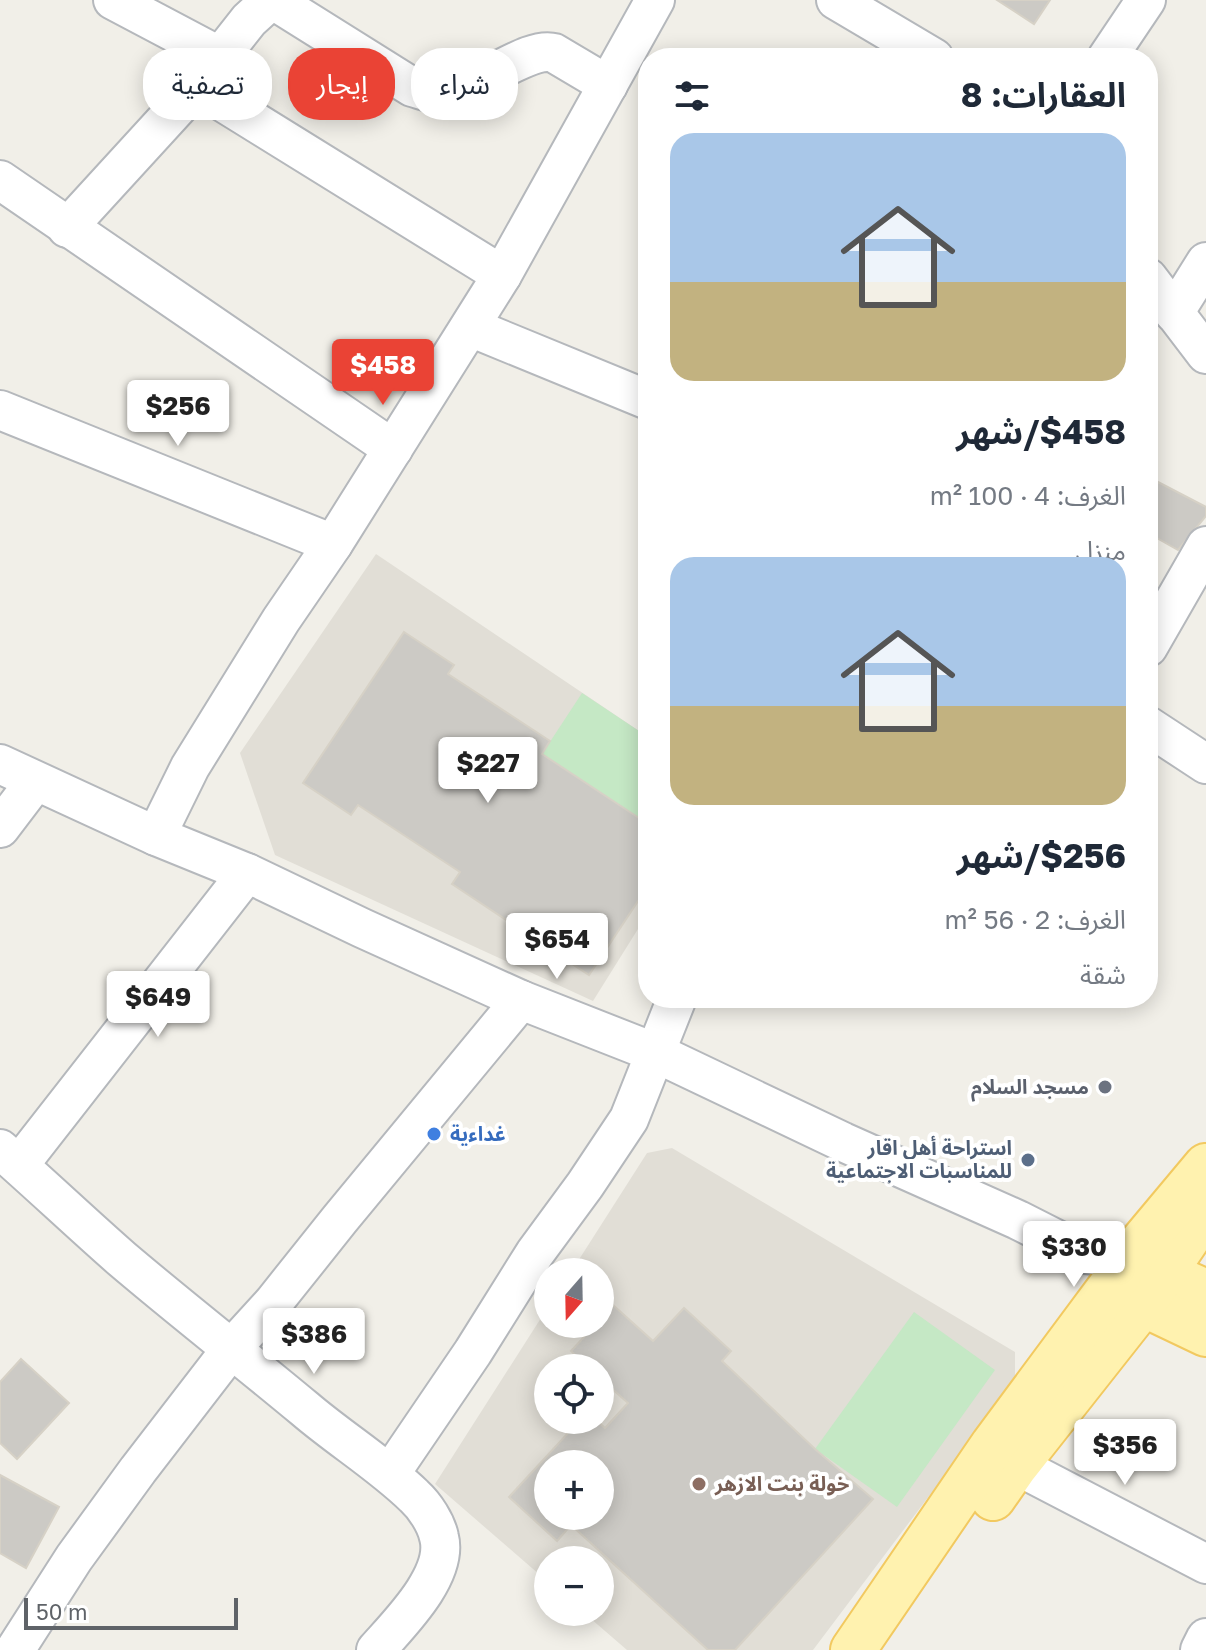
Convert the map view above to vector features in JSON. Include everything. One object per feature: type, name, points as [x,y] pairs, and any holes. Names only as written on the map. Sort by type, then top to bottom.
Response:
[{"type":"main road","points":[[853,1650],[993,1445],[1126,1275],[1206,1166]]},
{"type":"main road","points":[[885,1650],[1016,1465],[1126,1275],[1206,1211]]},
{"type":"main road","points":[[1126,1275],[1206,1292]]},
{"type":"main road","points":[[1126,1275],[1206,1334]]},
{"type":"street","points":[[113,0],[204,48]]},
{"type":"street","points":[[226,48],[249,20],[272,0],[412,87],[434,94],[460,90],[545,50],[608,85]]},
{"type":"street","points":[[156,836],[190,767],[502,275],[655,0]]},
{"type":"street","points":[[836,0],[877,10],[922,48]]},
{"type":"street","points":[[1114,48],[1146,0]]},
{"type":"street","points":[[67,228],[166,120]]},
{"type":"street","points":[[252,120],[502,275]]},
{"type":"street","points":[[0,180],[393,449]]},
{"type":"street","points":[[1174,313],[1206,262]]},
{"type":"street","points":[[1158,291],[1206,354]]},
{"type":"street","points":[[470,327],[638,396]]},
{"type":"street","points":[[0,410],[333,544]]},
{"type":"street","points":[[1158,631],[1202,561]]},
{"type":"street","points":[[1158,733],[1206,764]]},
{"type":"street","points":[[0,764],[156,836],[247,873],[521,1000],[656,1053],[843,1142],[1018,1220],[1126,1275]]},
{"type":"street","points":[[0,828],[35,782]]},
{"type":"street","points":[[247,873],[9,1157],[123,1259],[328,1429],[390,1474],[418,1499],[440,1539],[439,1556],[429,1583],[376,1650]]},
{"type":"street","points":[[15,1650],[74,1558],[232,1348],[273,1303],[521,1000]]},
{"type":"street","points":[[390,1474],[473,1352],[535,1253],[629,1119],[673,1008]]},
{"type":"street","points":[[1016,1465],[1206,1564]]},
{"type":"street","points":[[1200,1650],[1206,1638]]},
{"type":"shaded area","points":[[376,554],[638,730],[638,929],[593,1001],[275,855],[240,753]]},
{"type":"shaded area","points":[[672,1148],[1015,1352],[1015,1382],[813,1650],[627,1650],[599,1626],[614,1626],[614,1546],[534,1546],[534,1570],[435,1484],[534,1329],[534,1338],[614,1338],[614,1258],[580,1258],[647,1153]]},
{"type":"green space","points":[[582,693],[638,730],[638,817],[542,754]]},
{"type":"green space","points":[[914,1312],[995,1370],[897,1507],[815,1449]]},
{"type":"building","points":[[997,0],[1050,0],[1034,24]]},
{"type":"building","points":[[1158,482],[1206,507],[1206,516],[1178,550],[1158,539]]},
{"type":"building","points":[[404,632],[454,665],[448,674],[550,741],[542,754],[638,817],[638,901],[589,975],[452,884],[460,872],[358,805],[351,815],[303,783]]},
{"type":"building","points":[[614,1306],[653,1341],[684,1308],[731,1351],[722,1361],[873,1499],[735,1650],[708,1650],[614,1564],[614,1546],[594,1546],[576,1530],[614,1530],[614,1450],[552,1450],[567,1434],[614,1434],[614,1418],[628,1403],[614,1390],[614,1354],[574,1354],[571,1351],[583,1338],[614,1338]]},
{"type":"building","points":[[21,1359],[69,1403],[17,1459],[0,1443],[0,1382]]},
{"type":"building","points":[[534,1470],[534,1520],[509,1497]]},
{"type":"building","points":[[0,1475],[59,1507],[26,1568],[0,1553]]},
{"type":"building","points":[[545,1530],[567,1530],[557,1541]]},
{"type":"place","name":"مسجد السلام","points":[[1105,1087]]},
{"type":"place","name":"غداءية","points":[[434,1134]]},
{"type":"place","name":"استراحة أهل اقار للمناسبات الاجتماعية","points":[[1028,1160]]},
{"type":"place","name":"خولة بنت الازهر","points":[[699,1484]]}]
